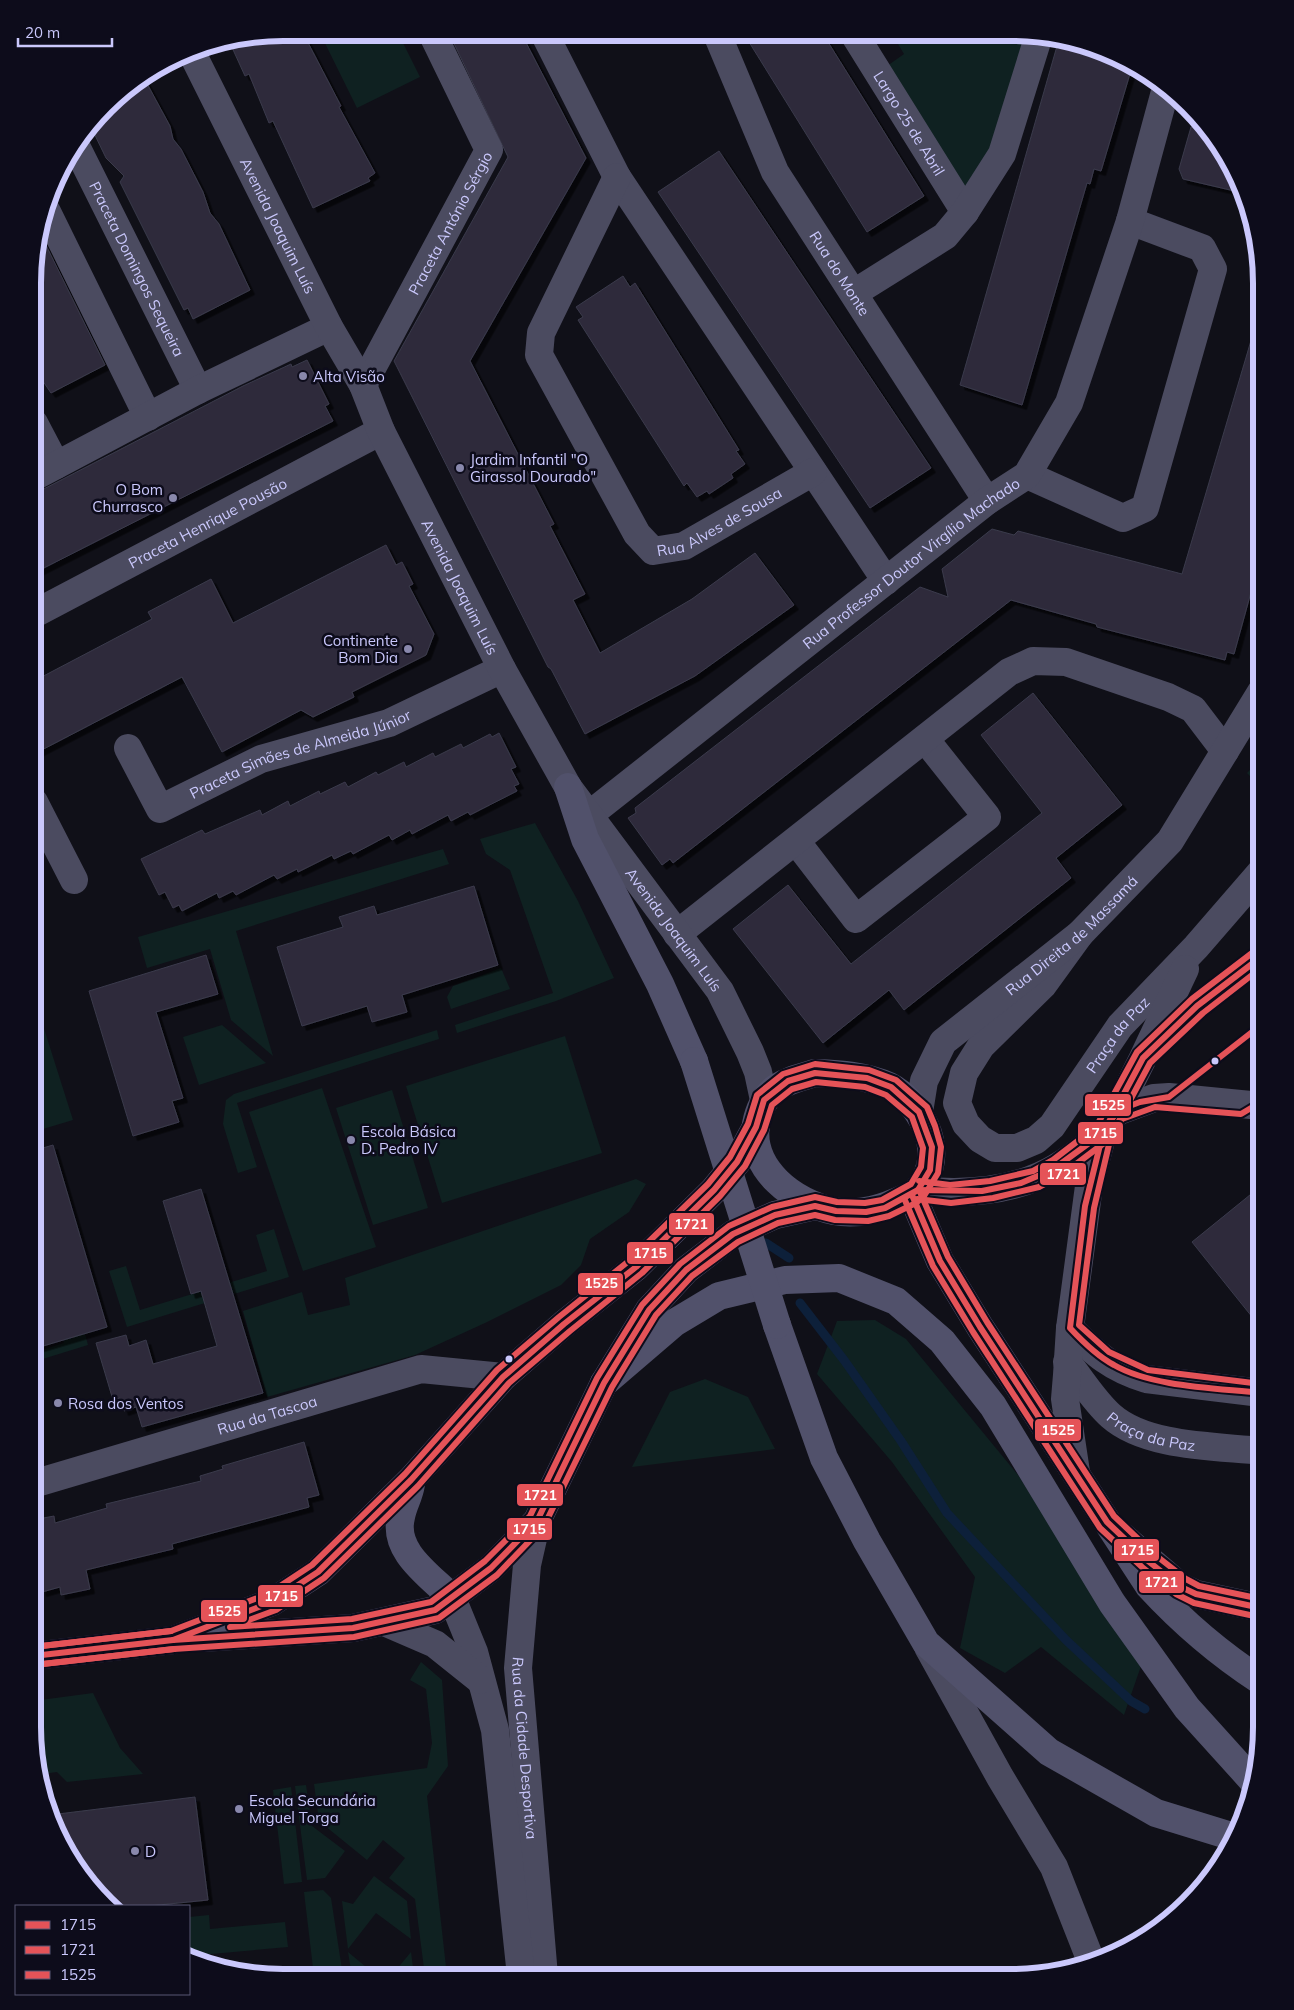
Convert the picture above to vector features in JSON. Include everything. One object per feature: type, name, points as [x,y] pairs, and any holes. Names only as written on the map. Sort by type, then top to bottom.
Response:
[{"type":"main road","points":[[568,786],[585,838],[660,984],[694,1061],[777,1325],[824,1458],[866,1541],[926,1643],[1049,1752],[1156,1813],[1227,1835]]},
{"type":"main road","points":[[173,1640],[272,1602],[318,1572],[412,1480],[503,1376],[636,1266],[714,1190],[736,1162],[756,1127],[764,1100],[788,1081],[815,1073],[844,1074],[867,1078],[890,1087],[919,1112],[928,1129],[932,1148],[930,1170],[915,1193],[885,1208],[866,1212],[836,1211],[815,1206],[776,1182],[764,1165],[756,1148],[756,1127]]},
{"type":"main road","points":[[915,1193],[945,1269],[980,1327],[1149,1586],[1182,1622],[1224,1657],[1253,1676]]},
{"type":"main road","points":[[41,1655],[173,1640],[353,1628],[435,1610],[491,1568],[537,1521],[604,1383],[648,1310],[686,1270],[733,1234],[776,1215],[815,1206]]},
{"type":"main road","points":[[604,1383],[674,1323],[719,1296],[785,1280],[839,1278],[896,1301],[942,1341],[993,1406],[1112,1603],[1187,1708],[1248,1775]]},
{"type":"main road","points":[[412,1480],[409,1499],[400,1517],[400,1536],[407,1552],[452,1598]]},
{"type":"street","name":"Praceta António Sérgio","points":[[363,385],[489,150],[436,41]]},
{"type":"street","points":[[548,41],[617,177],[886,581]]},
{"type":"street","name":"Rua do Monte","points":[[720,41],[775,172],[987,501]]},
{"type":"street","name":"Largo 25 de Abril","points":[[858,41],[965,212]]},
{"type":"street","points":[[854,293],[945,236],[965,212],[1002,154],[1037,43]]},
{"type":"street","name":"Avenida Joaquim Luís","points":[[195,58],[329,327],[363,385],[381,431],[502,669],[568,786],[720,991],[736,1021],[758,1072],[764,1100]]},
{"type":"street","name":"Rua Professor Doutor Virgílio Machado","points":[[589,815],[987,501],[1027,476],[1069,402],[1130,221],[1164,96]]},
{"type":"street","name":"Praceta Domingos Sequeira","points":[[80,153],[198,390]]},
{"type":"street","name":"Rua Alves de Sousa","points":[[617,177],[541,333],[539,355],[638,534],[653,551],[684,546],[813,472]]},
{"type":"street","points":[[51,219],[148,417]]},
{"type":"street","points":[[1027,476],[1123,518],[1145,508],[1213,269],[1202,248],[1130,221]]},
{"type":"street","points":[[41,454],[45,471],[198,390],[329,327]]},
{"type":"street","name":"Praceta Henrique Pousão","points":[[41,610],[381,431]]},
{"type":"street","points":[[677,934],[1009,672],[1033,661],[1066,662],[1168,697],[1193,709],[1226,751]]},
{"type":"street","name":"Praceta Simões de Almeida Júnior","points":[[128,748],[160,809],[261,759],[390,723],[502,669]]},
{"type":"street","name":"Rua Direita de Massamá","points":[[919,1112],[924,1081],[943,1042],[1080,934],[1170,841],[1253,705]]},
{"type":"street","points":[[796,841],[856,919],[987,817],[925,739]]},
{"type":"street","points":[[41,816],[74,880]]},
{"type":"street","points":[[1196,947],[1253,881]]},
{"type":"street","name":"Praça da Paz","points":[[1080,934],[1043,985],[981,1046],[964,1073],[957,1103],[966,1124],[980,1139],[995,1148],[1017,1148],[1036,1140],[1052,1126],[1120,1026],[1196,947]]},
{"type":"street","name":"Praça da Paz","points":[[1076,1472],[1065,1399],[1070,1328],[1085,1206],[1110,1122],[1196,947]]},
{"type":"street","name":"Praça da Paz","points":[[915,1193],[959,1193],[991,1190],[1027,1181],[1058,1167],[1110,1122],[1154,1098],[1253,1105]]},
{"type":"street","points":[[1070,1328],[1108,1364],[1128,1374],[1146,1379],[1253,1392]]},
{"type":"street","name":"Praça da Paz","points":[[1067,1362],[1110,1415],[1132,1430],[1153,1439],[1253,1450]]},
{"type":"street","name":"Rua da Tascoa","points":[[41,1482],[421,1370],[503,1376]]},
{"type":"street","name":"Rua da Cidade Desportiva","points":[[537,1521],[527,1565],[518,1668],[543,1969]]},
{"type":"street","points":[[1108,1522],[1148,1561],[1181,1587],[1196,1594],[1253,1606]]},
{"type":"street","name":"Rua da Cidade Desportiva","points":[[452,1598],[474,1652],[495,1730],[520,1969]]},
{"type":"street","points":[[384,1622],[435,1644],[480,1680]]},
{"type":"street","points":[[926,1643],[1000,1777],[1054,1867],[1089,1956]]},
{"type":"shaded area","points":[[324,41],[402,41],[420,77],[357,108]]},
{"type":"shaded area","points":[[896,41],[1027,42],[996,145],[966,190],[887,66],[904,54]]},
{"type":"shaded area","points":[[1253,767],[1253,779],[1247,773]]},
{"type":"shaded area","points":[[535,823],[578,901],[614,978],[556,1001],[457,1033],[455,1025],[553,993],[510,870],[486,854],[480,839]]},
{"type":"shaded area","points":[[443,849],[449,864],[236,931],[273,1056],[231,1020],[210,949],[147,968],[138,937]]},
{"type":"shaded area","points":[[501,968],[510,989],[451,1009],[447,997],[453,986]]},
{"type":"shaded area","points":[[41,1019],[73,1120],[41,1130]]},
{"type":"shaded area","points":[[222,1025],[266,1063],[199,1085],[183,1037]]},
{"type":"shaded area","points":[[437,1030],[439,1039],[237,1103],[257,1167],[238,1173],[223,1124],[226,1100],[234,1094]]},
{"type":"shaded area","points":[[565,1036],[602,1153],[442,1203],[406,1086]]},
{"type":"shaded area","points":[[322,1088],[376,1247],[303,1271],[249,1112]]},
{"type":"shaded area","points":[[392,1090],[428,1208],[373,1225],[336,1108]]},
{"type":"shaded area","points":[[636,1179],[646,1184],[629,1212],[590,1239],[581,1265],[561,1285],[415,1355],[267,1397],[243,1311],[302,1292],[308,1315],[350,1305],[345,1278]]},
{"type":"shaded area","points":[[55,1224],[88,1345],[41,1360],[41,1350],[64,1343],[41,1268]]},
{"type":"shaded area","points":[[274,1229],[289,1277],[127,1327],[109,1271],[126,1266],[140,1310],[267,1271],[256,1235]]},
{"type":"shaded area","points":[[875,1320],[906,1339],[1018,1475],[1141,1666],[1124,1715],[1041,1647],[1005,1673],[960,1648],[975,1577],[892,1462],[817,1374],[837,1321]]},
{"type":"shaded area","points":[[705,1379],[748,1397],[775,1449],[632,1467],[670,1392]]},
{"type":"shaded area","points":[[421,1662],[442,1680],[448,1766],[427,1796],[446,1969],[424,1969],[415,1899],[389,1878],[405,1858],[383,1840],[367,1860],[319,1821],[314,1784],[427,1768],[432,1743],[426,1689],[410,1680]]},
{"type":"shaded area","points":[[93,1693],[120,1748],[143,1774],[67,1782],[57,1772],[46,1773],[43,1758],[41,1700]]},
{"type":"shaded area","points":[[306,1785],[312,1826],[345,1851],[325,1878],[307,1880],[295,1786]]},
{"type":"shaded area","points":[[291,1787],[302,1882],[284,1884],[273,1790]]},
{"type":"shaded area","points":[[374,1876],[407,1901],[411,1939],[376,1913],[348,1949],[342,1901],[353,1904]]},
{"type":"shaded area","points":[[323,1890],[331,1898],[342,1969],[313,1969],[304,1892]]},
{"type":"shaded area","points":[[209,1915],[210,1929],[285,1922],[288,1947],[203,1955],[190,1950],[190,1917]]},
{"type":"shaded area","points":[[348,1952],[369,1969],[351,1969]]},
{"type":"shaded area","points":[[411,1952],[413,1969],[397,1969]]},
{"type":"building","points":[[307,41],[341,106],[339,107],[375,173],[368,178],[370,181],[313,208],[273,121],[269,123],[249,74],[245,76],[232,47],[252,43]]},
{"type":"building","points":[[453,41],[525,41],[586,158],[470,361],[554,524],[550,526],[585,594],[573,600],[600,653],[692,599],[755,553],[794,605],[695,676],[585,734],[551,669],[548,667],[394,361],[508,157]]},
{"type":"building","points":[[748,41],[827,41],[924,196],[867,232]]},
{"type":"building","points":[[1057,46],[1088,54],[1118,66],[1130,73],[1101,171],[1094,169],[1090,184],[1087,183],[1022,405],[960,385]]},
{"type":"building","points":[[147,83],[170,126],[173,139],[181,149],[203,192],[210,213],[219,224],[250,290],[193,319],[188,308],[184,310],[120,182],[124,176],[106,158],[94,133],[112,112]]},
{"type":"building","points":[[1191,127],[1195,128],[1212,149],[1228,176],[1234,191],[1183,179],[1179,169]]},
{"type":"building","points":[[719,151],[931,468],[870,508],[658,192]]},
{"type":"building","points":[[45,243],[105,365],[51,393],[41,378],[41,284]]},
{"type":"building","points":[[623,276],[630,287],[635,283],[739,450],[736,451],[745,464],[731,474],[733,478],[709,494],[707,491],[697,497],[687,483],[684,486],[578,320],[583,317],[576,307]]},
{"type":"building","points":[[1253,334],[1253,585],[1234,654],[1227,652],[1225,660],[1097,627],[1096,624],[1011,600],[673,863],[670,859],[662,865],[628,818],[636,813],[635,808],[920,587],[948,597],[942,569],[992,529],[1014,535],[1018,531],[1182,574]]},
{"type":"building","points":[[307,360],[329,404],[325,406],[333,421],[41,569],[41,490],[243,386],[291,364],[292,367]]},
{"type":"building","points":[[386,545],[396,565],[402,562],[413,584],[409,586],[434,634],[426,655],[352,692],[354,697],[313,717],[301,710],[222,752],[182,677],[41,750],[41,677],[152,619],[148,612],[211,579],[233,623]]},
{"type":"building","points":[[1033,693],[1122,805],[1056,858],[1071,878],[904,1010],[889,990],[823,1043],[733,929],[788,885],[851,964],[1042,813],[981,735]]},
{"type":"building","points":[[499,733],[516,767],[511,769],[519,784],[514,786],[517,791],[470,815],[468,812],[451,821],[448,815],[412,834],[410,830],[392,840],[389,835],[353,854],[351,851],[334,859],[332,855],[298,872],[297,869],[277,879],[274,875],[236,895],[233,891],[219,898],[217,893],[182,911],[179,905],[173,908],[165,892],[159,895],[141,859],[202,830],[205,834],[260,810],[262,815],[288,801],[290,806],[319,791],[320,794],[345,782],[348,787],[376,772],[378,775],[404,762],[406,767],[433,753],[435,757],[461,744],[463,748],[490,734],[492,737]]},
{"type":"building","points":[[474,886],[498,965],[402,995],[407,1012],[372,1022],[367,1006],[302,1026],[277,947],[343,927],[339,917],[374,906],[377,915]]},
{"type":"building","points":[[206,955],[218,994],[156,1012],[183,1098],[172,1101],[179,1122],[133,1136],[89,991]]},
{"type":"building","points":[[53,1145],[107,1327],[41,1347],[41,1149]]},
{"type":"building","points":[[201,1189],[263,1393],[142,1427],[136,1407],[124,1411],[120,1398],[113,1400],[96,1343],[126,1335],[129,1346],[146,1340],[153,1364],[217,1346],[201,1291],[191,1294],[163,1201]]},
{"type":"building","points":[[1253,1192],[1253,1318],[1192,1242]]},
{"type":"building","points":[[304,1442],[319,1495],[307,1498],[309,1507],[172,1544],[173,1549],[86,1570],[90,1589],[61,1595],[60,1587],[42,1592],[41,1518],[54,1516],[55,1523],[107,1508],[106,1504],[201,1481],[200,1476],[223,1469],[222,1466]]},
{"type":"building","name":"D","points":[[195,1797],[208,1900],[159,1905],[120,1905],[101,1886],[82,1861],[66,1834],[58,1814]]},
{"type":"waterway","points":[[766,1243],[789,1258]]},
{"type":"waterway","points":[[800,1303],[844,1360],[901,1441],[947,1513],[1066,1640],[1131,1701],[1145,1709]]},
{"type":"transit line","name":"1525","points":[[919,1181],[950,1185],[990,1181],[1033,1171],[1053,1160],[1096,1127],[1137,1052],[1192,999],[1253,952]]},
{"type":"transit line","name":"1715","points":[[1253,963],[1197,1006],[1143,1058],[1103,1133],[1085,1206],[1070,1328],[1102,1357],[1129,1372],[1166,1382],[1253,1392]]},
{"type":"transit line","name":"1721","points":[[1253,974],[1203,1013],[1150,1063],[1111,1136],[1094,1208],[1079,1325],[1109,1352],[1148,1370],[1253,1383]]},
{"type":"transit line","name":"1715","points":[[918,1190],[982,1191],[1021,1183],[1040,1175],[1059,1165],[1096,1138],[1119,1110],[1140,1102],[1169,1097],[1253,1031]]},
{"type":"transit line","name":"1525","points":[[41,1646],[171,1631],[268,1594],[312,1565],[405,1474],[497,1370],[630,1260],[708,1184],[730,1157],[748,1124],[757,1095],[783,1074],[815,1064],[869,1070],[896,1080],[927,1107],[941,1147],[938,1173],[924,1196],[916,1203],[889,1216],[868,1221],[835,1220],[815,1215],[778,1223],[738,1242],[692,1276],[656,1315],[612,1387],[544,1526],[497,1575],[439,1618],[354,1637],[174,1649],[41,1664]]},
{"type":"transit line","name":"1715","points":[[815,1073],[867,1078],[891,1087],[919,1112],[932,1147],[930,1170],[918,1190],[885,1208],[866,1212],[836,1211],[815,1206],[775,1215],[733,1234],[686,1270],[649,1310],[604,1383],[537,1521],[491,1568],[435,1610],[353,1628],[173,1640],[272,1602],[318,1572],[411,1480],[503,1377],[564,1324],[636,1267],[714,1190],[737,1162],[756,1127],[764,1100],[788,1081],[815,1073]]},
{"type":"transit line","name":"1721","points":[[816,1082],[865,1087],[886,1095],[912,1117],[923,1148],[921,1167],[911,1184],[882,1200],[865,1203],[837,1202],[815,1197],[772,1207],[729,1226],[680,1264],[642,1305],[597,1378],[530,1516],[485,1561],[431,1602],[352,1619],[230,1627],[276,1610],[324,1578],[418,1486],[509,1383],[642,1273],[720,1196],[745,1166],[764,1130],[772,1105],[792,1089],[816,1082]]},
{"type":"transit line","name":"1721","points":[[917,1199],[951,1203],[993,1198],[1039,1187],[1063,1174],[1108,1140],[1122,1119],[1155,1107],[1241,1114],[1253,1107]]},
{"type":"transit line","name":"1525","points":[[920,1192],[948,1257],[987,1322],[1114,1516],[1154,1554],[1186,1579],[1199,1586],[1253,1597]]},
{"type":"transit line","name":"1715","points":[[912,1195],[940,1261],[980,1327],[1107,1522],[1148,1561],[1181,1587],[1196,1594],[1253,1606]]},
{"type":"transit line","name":"1721","points":[[904,1198],[933,1266],[973,1332],[1100,1528],[1142,1567],[1176,1594],[1194,1603],[1253,1616]]},
{"type":"transit line","name":"1721","points":[[41,1646],[171,1631]]},
{"type":"transit line","name":"1715","points":[[41,1655],[173,1640]]},
{"type":"transit line","name":"1721","points":[[41,1664],[174,1649]]},
{"type":"place","name":"Alta Visão","points":[[303,376]]},
{"type":"place","name":"Jardim Infantil \"O Girassol Dourado\"","points":[[460,468]]},
{"type":"place","name":"O Bom Churrasco","points":[[173,498]]},
{"type":"place","name":"Continente Bom Dia","points":[[408,649]]},
{"type":"place","name":"Escola Básica D. Pedro IV","points":[[351,1140]]},
{"type":"place","name":"Rosa dos Ventos","points":[[58,1403]]},
{"type":"place","name":"Escola Secundária Miguel Torga","points":[[239,1809]]},
{"type":"place","name":"D","points":[[135,1851]]}]
